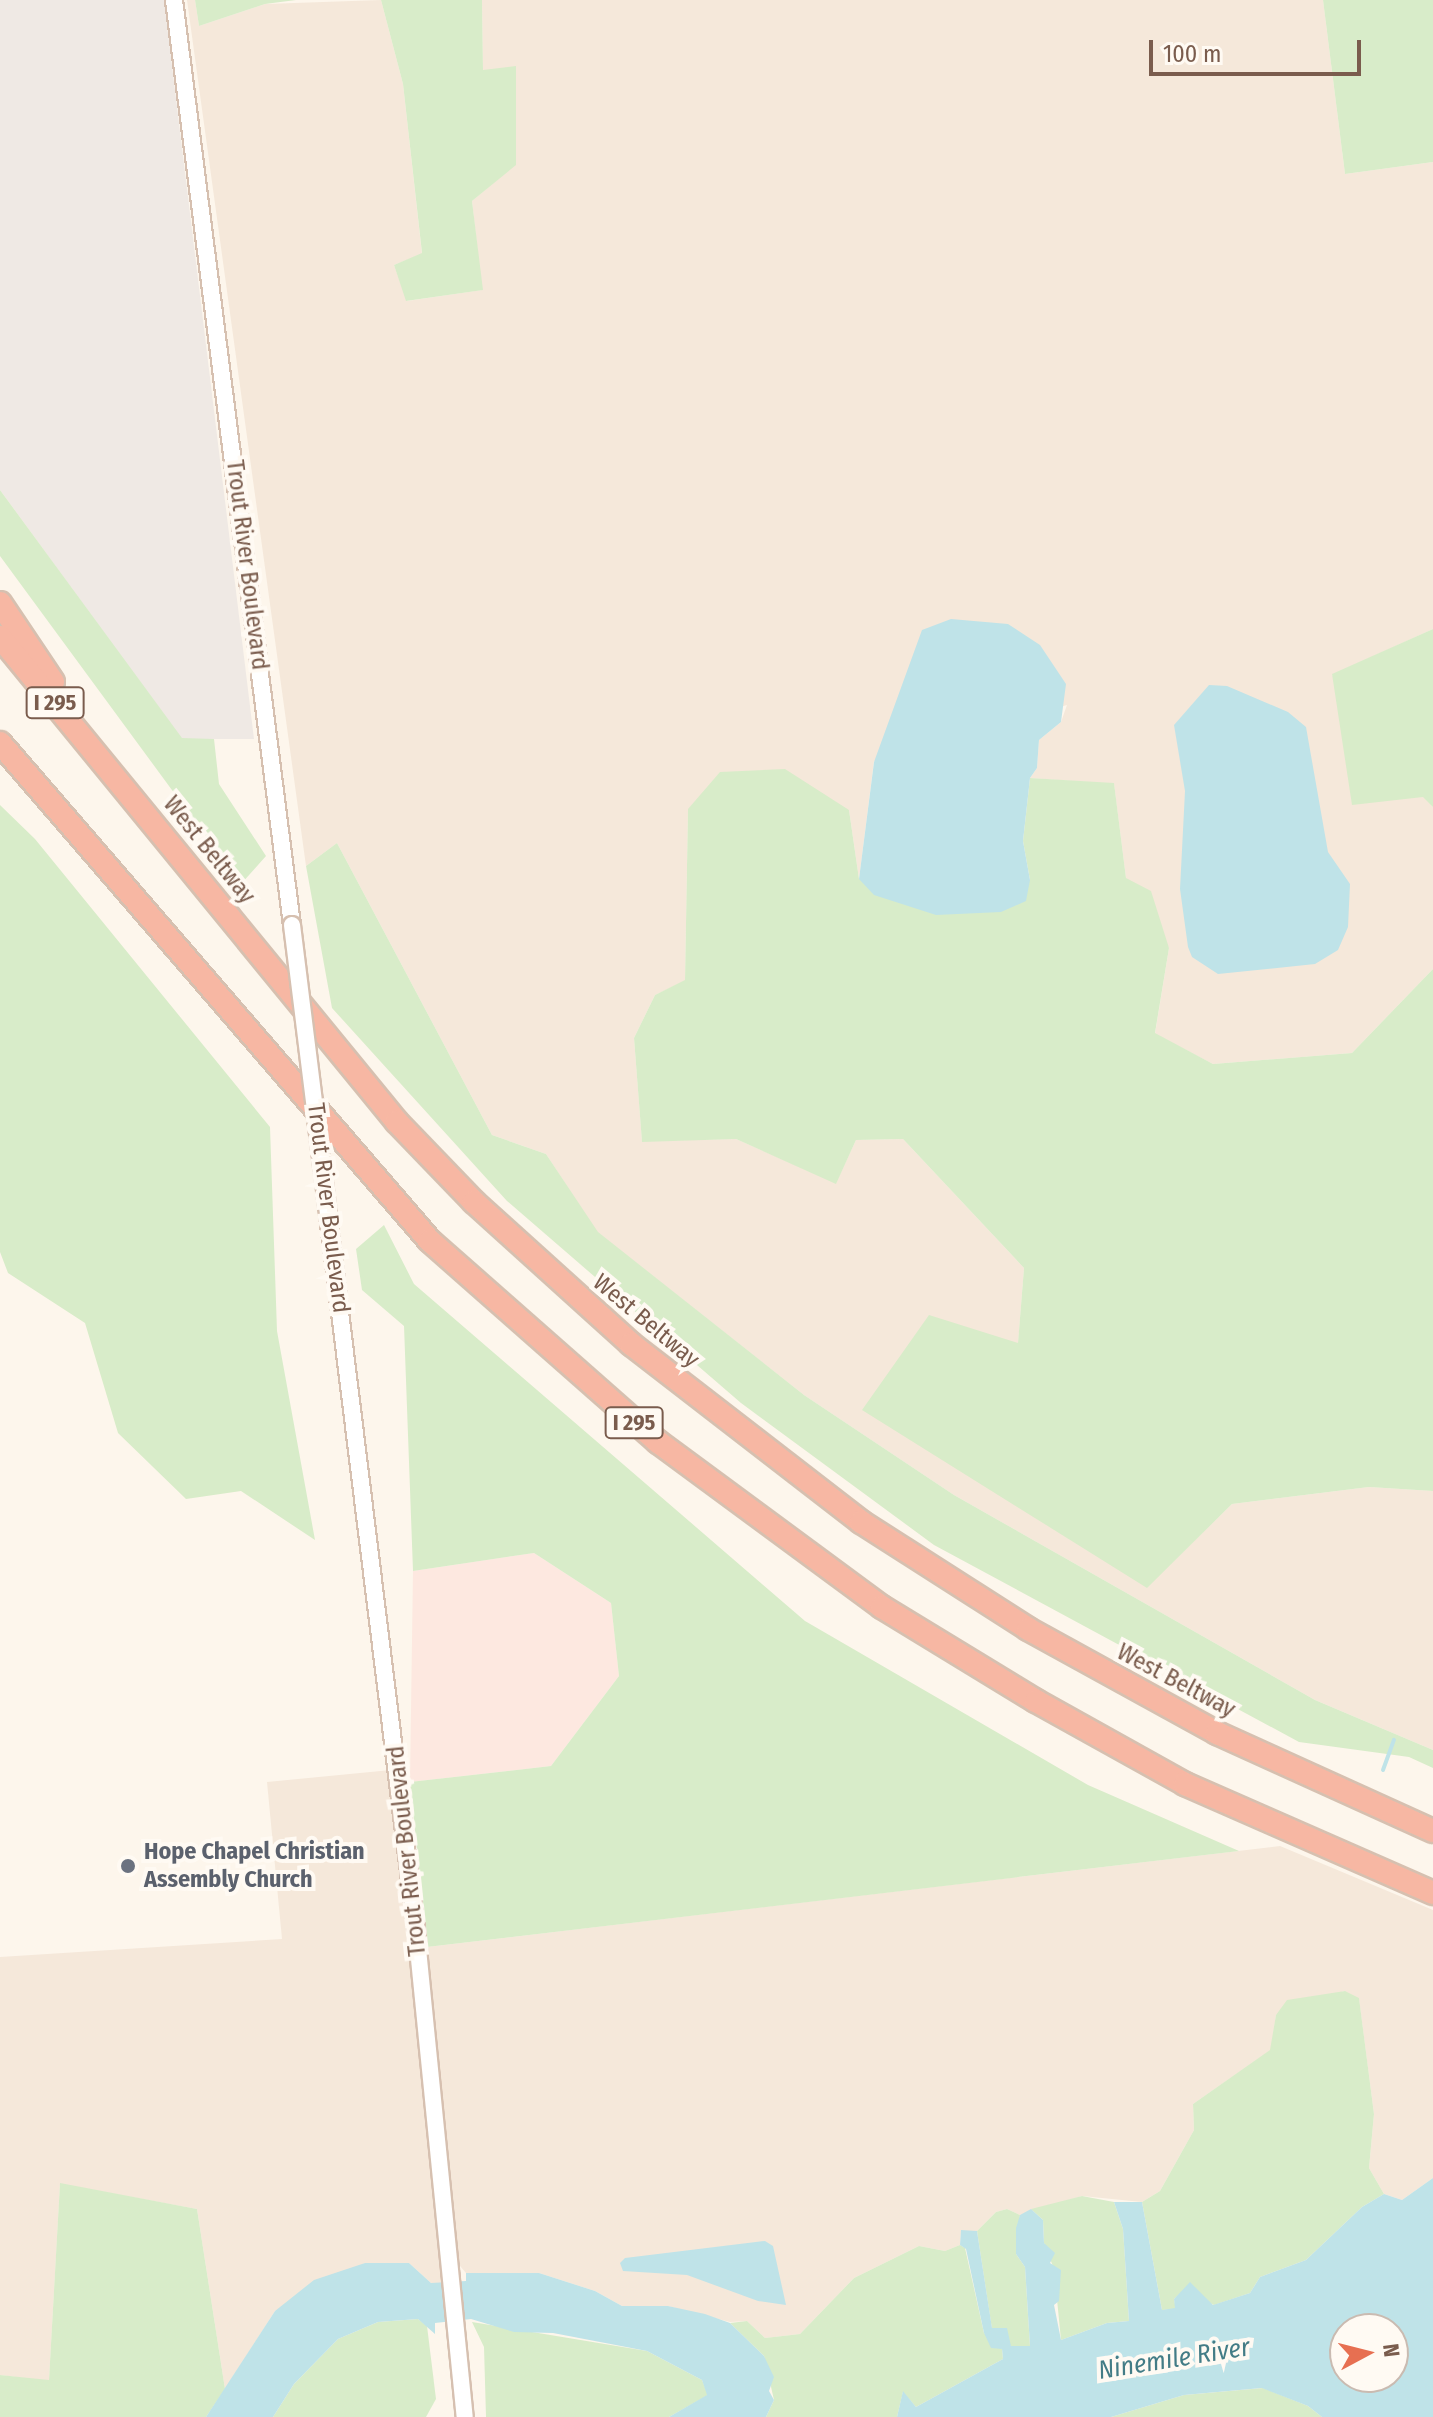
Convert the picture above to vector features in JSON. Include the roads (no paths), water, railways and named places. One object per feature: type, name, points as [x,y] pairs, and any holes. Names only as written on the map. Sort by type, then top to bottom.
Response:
[{"type":"highway","points":[[0,603],[110,770]]},
{"type":"highway","name":"West Beltway","points":[[0,637],[397,1122],[550,1273],[711,1410],[861,1522],[1040,1636],[1217,1733],[1433,1831]]},
{"type":"highway","name":"I 295","points":[[0,743],[430,1241],[658,1442],[882,1607],[1049,1709],[1262,1821],[1433,1893]]},
{"type":"street","name":"Trout River Boulevard","points":[[174,0],[416,1929],[465,2417]]},
{"type":"water","points":[[951,619],[1008,624],[1040,645],[1066,684],[1061,722],[1039,740],[1037,768],[1030,778],[1023,841],[1030,880],[1026,901],[1001,912],[936,915],[874,895],[859,879],[874,762],[922,630]]},
{"type":"water","points":[[1209,685],[1227,686],[1288,712],[1306,727],[1328,852],[1350,884],[1348,927],[1338,950],[1315,964],[1218,974],[1192,957],[1188,947],[1180,889],[1185,791],[1174,725]]},
{"type":"water","name":"Ninemile River","points":[[1433,2178],[1433,2417],[1322,2417],[1308,2406],[1262,2388],[1184,2395],[1111,2417],[897,2417],[903,2391],[916,2407],[1003,2359],[1002,2349],[991,2348],[984,2333],[966,2249],[960,2245],[961,2230],[977,2231],[992,2328],[1007,2328],[1011,2346],[1030,2346],[1025,2267],[1016,2254],[1016,2228],[1020,2215],[1031,2209],[1043,2220],[1044,2243],[1055,2253],[1050,2263],[1061,2270],[1059,2301],[1054,2305],[1061,2340],[1107,2323],[1129,2321],[1123,2229],[1114,2202],[1142,2202],[1162,2310],[1175,2308],[1174,2299],[1190,2282],[1213,2305],[1250,2293],[1260,2277],[1306,2260],[1362,2207],[1384,2194],[1402,2200]]},
{"type":"water","points":[[765,2241],[773,2246],[786,2305],[758,2301],[687,2275],[623,2271],[620,2263],[625,2258]]},
{"type":"water","points":[[365,2263],[409,2263],[431,2283],[466,2281],[466,2273],[539,2273],[595,2291],[622,2306],[668,2306],[705,2314],[730,2323],[764,2356],[774,2377],[769,2391],[774,2400],[766,2417],[669,2417],[707,2395],[702,2380],[647,2351],[553,2333],[514,2332],[471,2319],[435,2323],[435,2334],[418,2319],[378,2322],[338,2339],[294,2384],[273,2417],[206,2417],[275,2311],[314,2280]]},
{"type":"waterway","points":[[1383,1770],[1394,1740]]},
{"type":"place","name":"Hope Chapel Christian Assembly Church","points":[[128,1866]]}]
